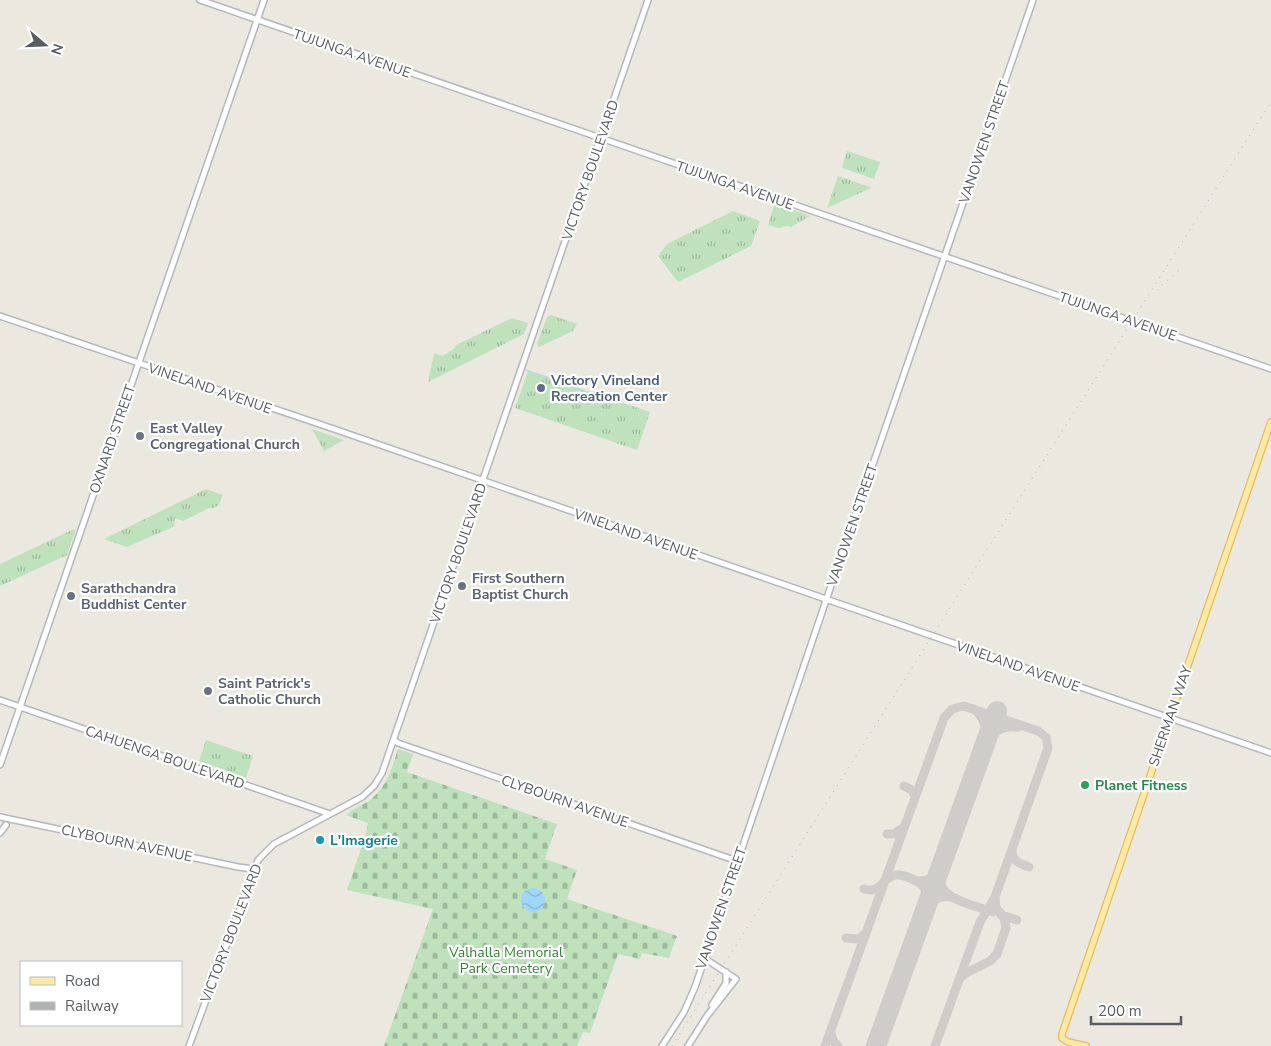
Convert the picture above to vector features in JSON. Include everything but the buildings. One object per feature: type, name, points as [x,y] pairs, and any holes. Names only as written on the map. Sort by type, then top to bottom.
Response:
[{"type":"main road","name":"TUJUNGA AVENUE","points":[[200,0],[1271,369]]},
{"type":"main road","name":"OXNARD STREET","points":[[0,766],[264,0]]},
{"type":"main road","name":"VICTORY BOULEVARD","points":[[189,1046],[253,869],[258,860],[266,850],[362,797],[374,786],[382,773],[648,0]]},
{"type":"main road","name":"VANOWEN STREET","points":[[662,1046],[684,1012],[704,958],[1033,0]]},
{"type":"main road","name":"VINELAND AVENUE","points":[[0,316],[1271,753]]},
{"type":"main road","name":"SHERMAN WAY","points":[[1086,1046],[1068,1042],[1062,1038],[1063,1030],[1271,422]]},
{"type":"main road","name":"CAHUENGA BOULEVARD","points":[[0,700],[330,814]]},
{"type":"main road","name":"CLYBOURN AVENUE","points":[[394,740],[737,861]]},
{"type":"main road","points":[[316,809],[316,822]]},
{"type":"main road","name":"CLYBOURN AVENUE","points":[[0,817],[253,869]]},
{"type":"main road","points":[[0,826],[6,825],[0,833]]},
{"type":"main road","points":[[704,958],[735,978]]},
{"type":"main road","points":[[707,1016],[726,983],[726,972]]},
{"type":"main road","points":[[712,1005],[735,978]]},
{"type":"main road","points":[[688,1046],[735,978]]},
{"type":"green space","points":[[847,151],[880,162],[874,179],[842,168]]},
{"type":"green space","points":[[838,176],[870,187],[871,188],[827,208]]},
{"type":"green space","points":[[777,204],[810,216],[791,227],[779,228],[768,225],[774,206]]},
{"type":"green space","points":[[733,211],[760,221],[751,246],[678,282],[658,256],[667,244]]},
{"type":"green space","points":[[551,315],[577,324],[573,331],[539,347],[537,344],[547,317]]},
{"type":"green space","points":[[512,318],[528,323],[524,334],[428,382],[434,353],[442,356],[454,349],[456,345]]},
{"type":"green space","points":[[528,371],[650,412],[637,450],[515,408]]},
{"type":"green space","points":[[312,429],[344,440],[324,451]]},
{"type":"green space","points":[[206,489],[223,495],[219,505],[183,521],[175,518],[175,526],[127,547],[104,539]]},
{"type":"green space","points":[[76,529],[67,555],[0,586],[0,564]]},
{"type":"green space","points":[[206,740],[253,756],[246,778],[199,761]]},
{"type":"green space","name":"Valhalla Memorial Park Cemetery","points":[[398,749],[413,754],[407,772],[557,824],[545,859],[577,870],[567,899],[677,936],[669,958],[642,953],[640,959],[618,954],[590,1033],[583,1032],[577,1046],[384,1046],[433,909],[347,890],[368,823],[347,814],[370,800],[381,789],[388,777]]},
{"type":"water","points":[[533,888],[541,892],[545,900],[541,908],[533,912],[525,908],[521,900],[525,892]]},
{"type":"waterway","points":[[526,370],[597,397]]},
{"type":"taxiway","points":[[825,1046],[944,718],[952,709],[964,706],[1038,731],[1046,737],[1048,748],[995,897],[980,922],[935,1046]]},
{"type":"taxiway","points":[[974,709],[981,717],[985,726],[985,745]]},
{"type":"taxiway","points":[[985,747],[1002,728],[1018,727]]},
{"type":"taxiway","points":[[904,786],[912,790],[915,797]]},
{"type":"taxiway","points":[[887,834],[894,834],[904,827]]},
{"type":"taxiway","points":[[1012,851],[1015,860],[1029,867]]},
{"type":"taxiway","points":[[919,881],[932,877],[944,860]]},
{"type":"taxiway","points":[[940,869],[939,879],[942,888],[948,894],[965,903],[993,912]]},
{"type":"taxiway","points":[[864,889],[875,889],[890,877],[904,876],[920,883],[926,890],[926,909]]},
{"type":"taxiway","points":[[926,909],[937,899],[951,897]]},
{"type":"taxiway","points":[[960,978],[990,961],[997,954],[1006,928],[1004,917],[996,908],[995,897]]},
{"type":"taxiway","points":[[1001,915],[1017,920]]},
{"type":"taxiway","points":[[846,938],[859,939],[866,933]]},
{"type":"taxiway","points":[[831,1032],[833,1041],[838,1046]]},
{"type":"taxiway","points":[[873,1046],[879,1038]]},
{"type":"runway","points":[[876,1046],[997,711]]},
{"type":"railway","points":[[672,1046],[1271,102]]},
{"type":"railway","points":[[1157,290],[1181,268]]},
{"type":"place","name":"Victory Vineland Recreation Center","points":[[541,388]]},
{"type":"place","name":"East Valley Congregational Church","points":[[140,436]]},
{"type":"place","name":"First Southern Baptist Church","points":[[462,586]]},
{"type":"place","name":"Sarathchandra Buddhist Center","points":[[71,596]]},
{"type":"place","name":"Saint Patrick's Catholic Church","points":[[208,691]]},
{"type":"place","name":"Planet Fitness","points":[[1085,785]]},
{"type":"place","name":"L'Imagerie","points":[[320,840]]}]
